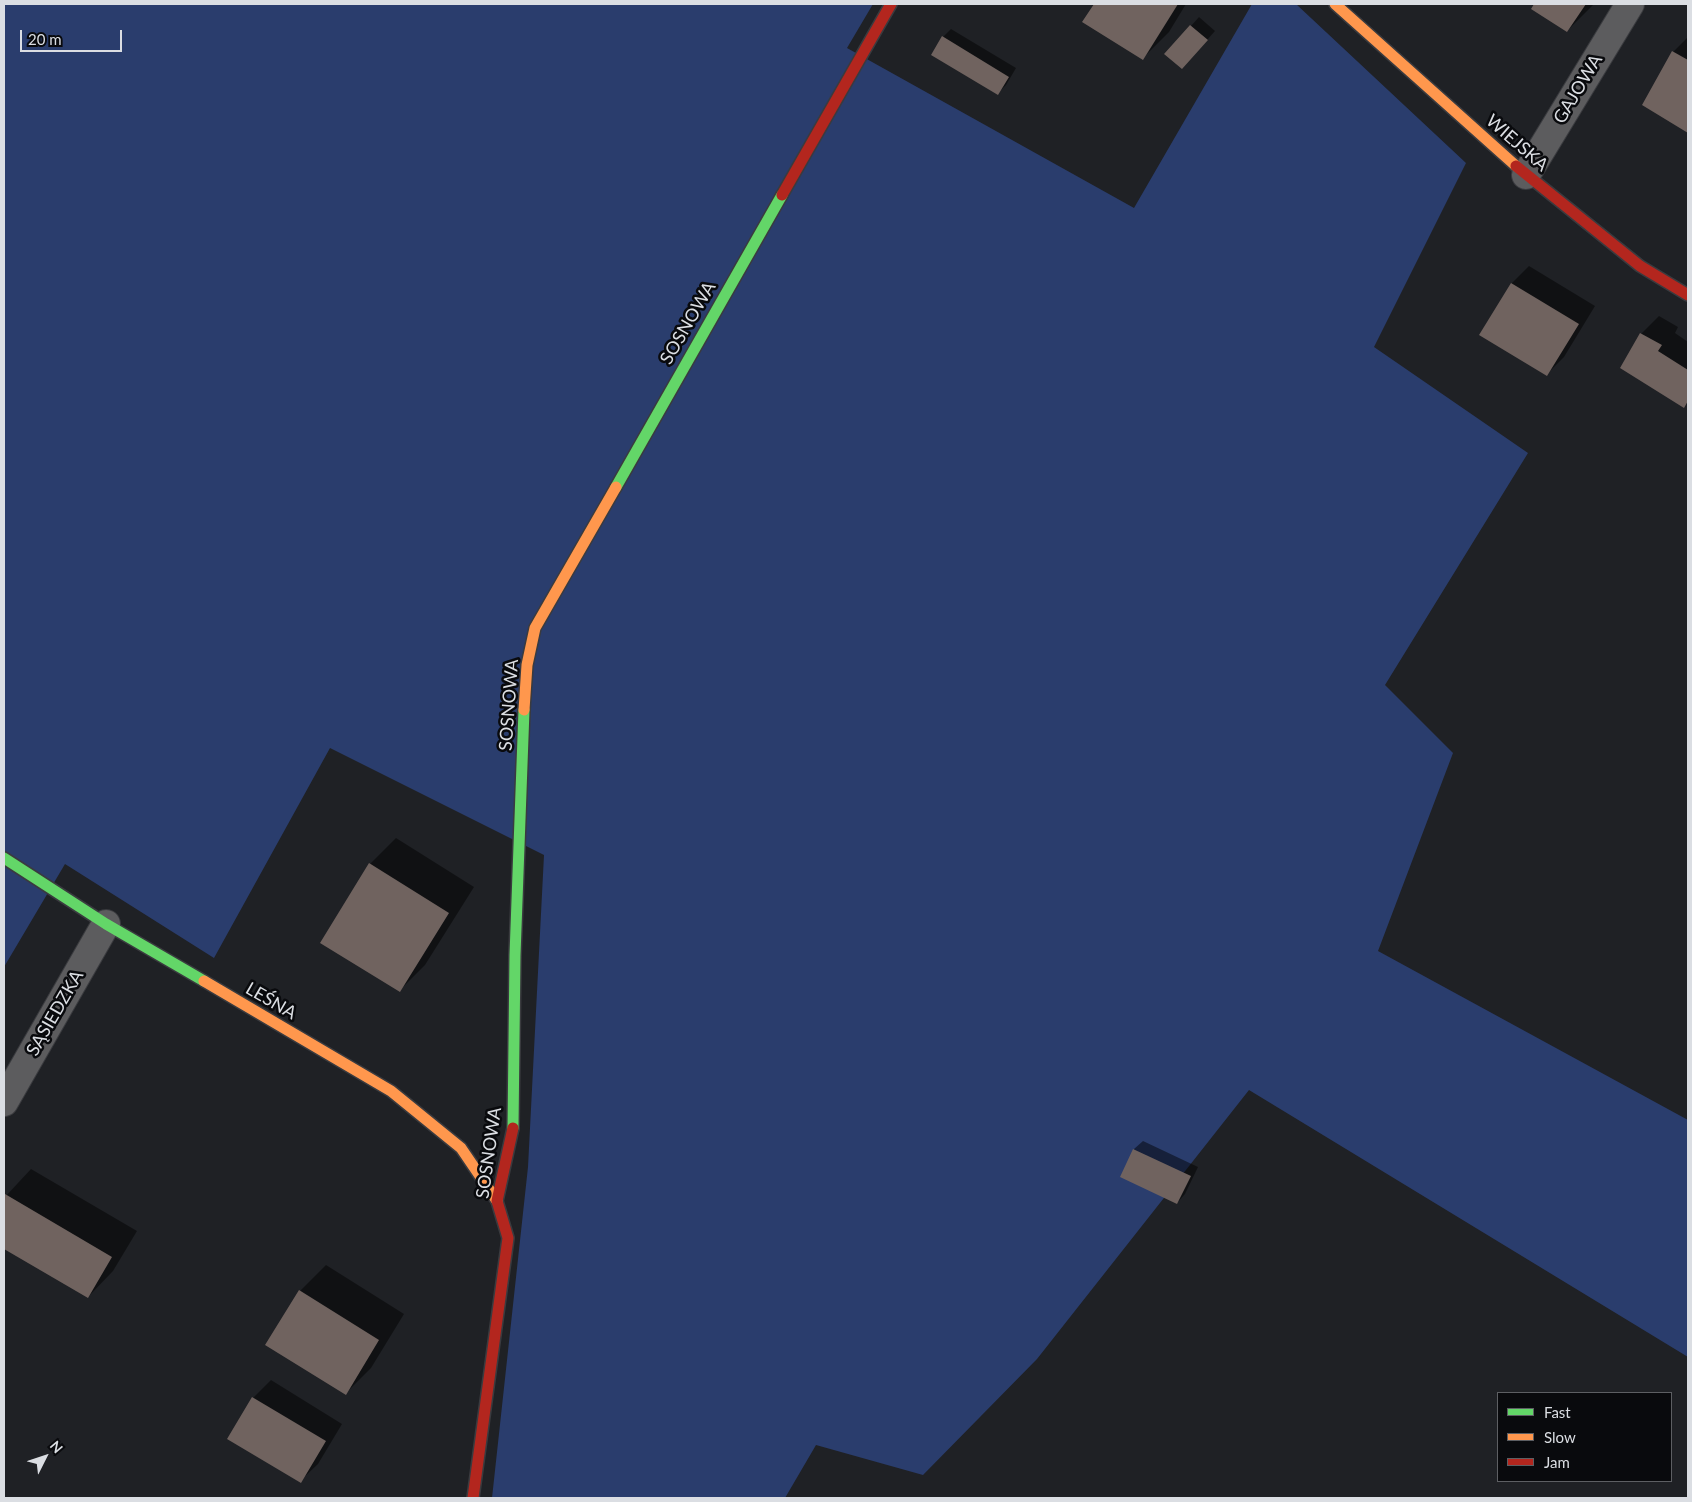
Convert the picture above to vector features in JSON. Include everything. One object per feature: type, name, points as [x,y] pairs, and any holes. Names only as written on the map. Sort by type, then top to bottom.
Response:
[{"type":"street","name":"SOSNOWA","points":[[473,1498],[508,1238],[497,1201],[514,1124],[515,955],[523,734],[527,665],[535,628],[891,4]]},
{"type":"street","name":"WIEJSKA","points":[[1335,4],[1526,175],[1640,266],[1688,295]]},
{"type":"street","name":"GAJOWA","points":[[1526,175],[1630,4]]},
{"type":"street","name":"LEŚNA","points":[[4,858],[106,924],[390,1091],[461,1148],[497,1201]]},
{"type":"street","name":"SĄSIEDZKA","points":[[4,1102],[106,924]]},
{"type":"shaded area","points":[[4,4],[873,4],[847,48],[1134,208],[1252,4],[1296,4],[1466,163],[1374,347],[1528,453],[1385,685],[1453,753],[1378,951],[1688,1120],[1688,1357],[1249,1090],[1037,1359],[923,1475],[816,1445],[785,1498],[492,1498],[528,1167],[544,855],[330,748],[214,958],[65,864],[4,967]]},
{"type":"building","points":[[1094,4],[1178,4],[1143,60],[1082,22]]},
{"type":"building","points":[[1534,4],[1586,4],[1567,32],[1531,9]]},
{"type":"building","points":[[1190,25],[1208,40],[1182,69],[1164,54]]},
{"type":"building","points":[[942,36],[1009,77],[998,95],[931,55]]},
{"type":"building","points":[[1672,51],[1688,60],[1688,133],[1642,105]]},
{"type":"building","points":[[1511,283],[1579,324],[1547,376],[1479,335]]},
{"type":"building","points":[[1640,333],[1662,345],[1658,351],[1688,370],[1688,401],[1684,408],[1620,368]]},
{"type":"building","points":[[369,863],[449,913],[400,992],[320,943]]},
{"type":"building","points":[[1133,1149],[1191,1176],[1177,1204],[1120,1177]]},
{"type":"building","points":[[5,1194],[112,1257],[88,1298],[4,1249]]},
{"type":"building","points":[[299,1290],[379,1340],[346,1395],[265,1345]]},
{"type":"building","points":[[252,1397],[326,1441],[301,1483],[227,1439]]},
{"type":"traffic: fast","points":[[616,487],[782,195]]},
{"type":"traffic: fast","points":[[513,1128],[515,955],[524,710]]},
{"type":"traffic: fast","points":[[4,858],[106,924],[204,981]]},
{"type":"traffic: slow","points":[[1335,4],[1516,166]]},
{"type":"traffic: slow","points":[[524,710],[527,665],[535,628],[616,487]]},
{"type":"traffic: slow","points":[[204,981],[391,1091],[461,1148],[497,1201]]},
{"type":"traffic: jam","points":[[782,195],[891,4]]},
{"type":"traffic: jam","points":[[1516,166],[1640,266],[1688,295]]},
{"type":"traffic: jam","points":[[473,1498],[508,1238],[497,1201],[513,1128]]}]
